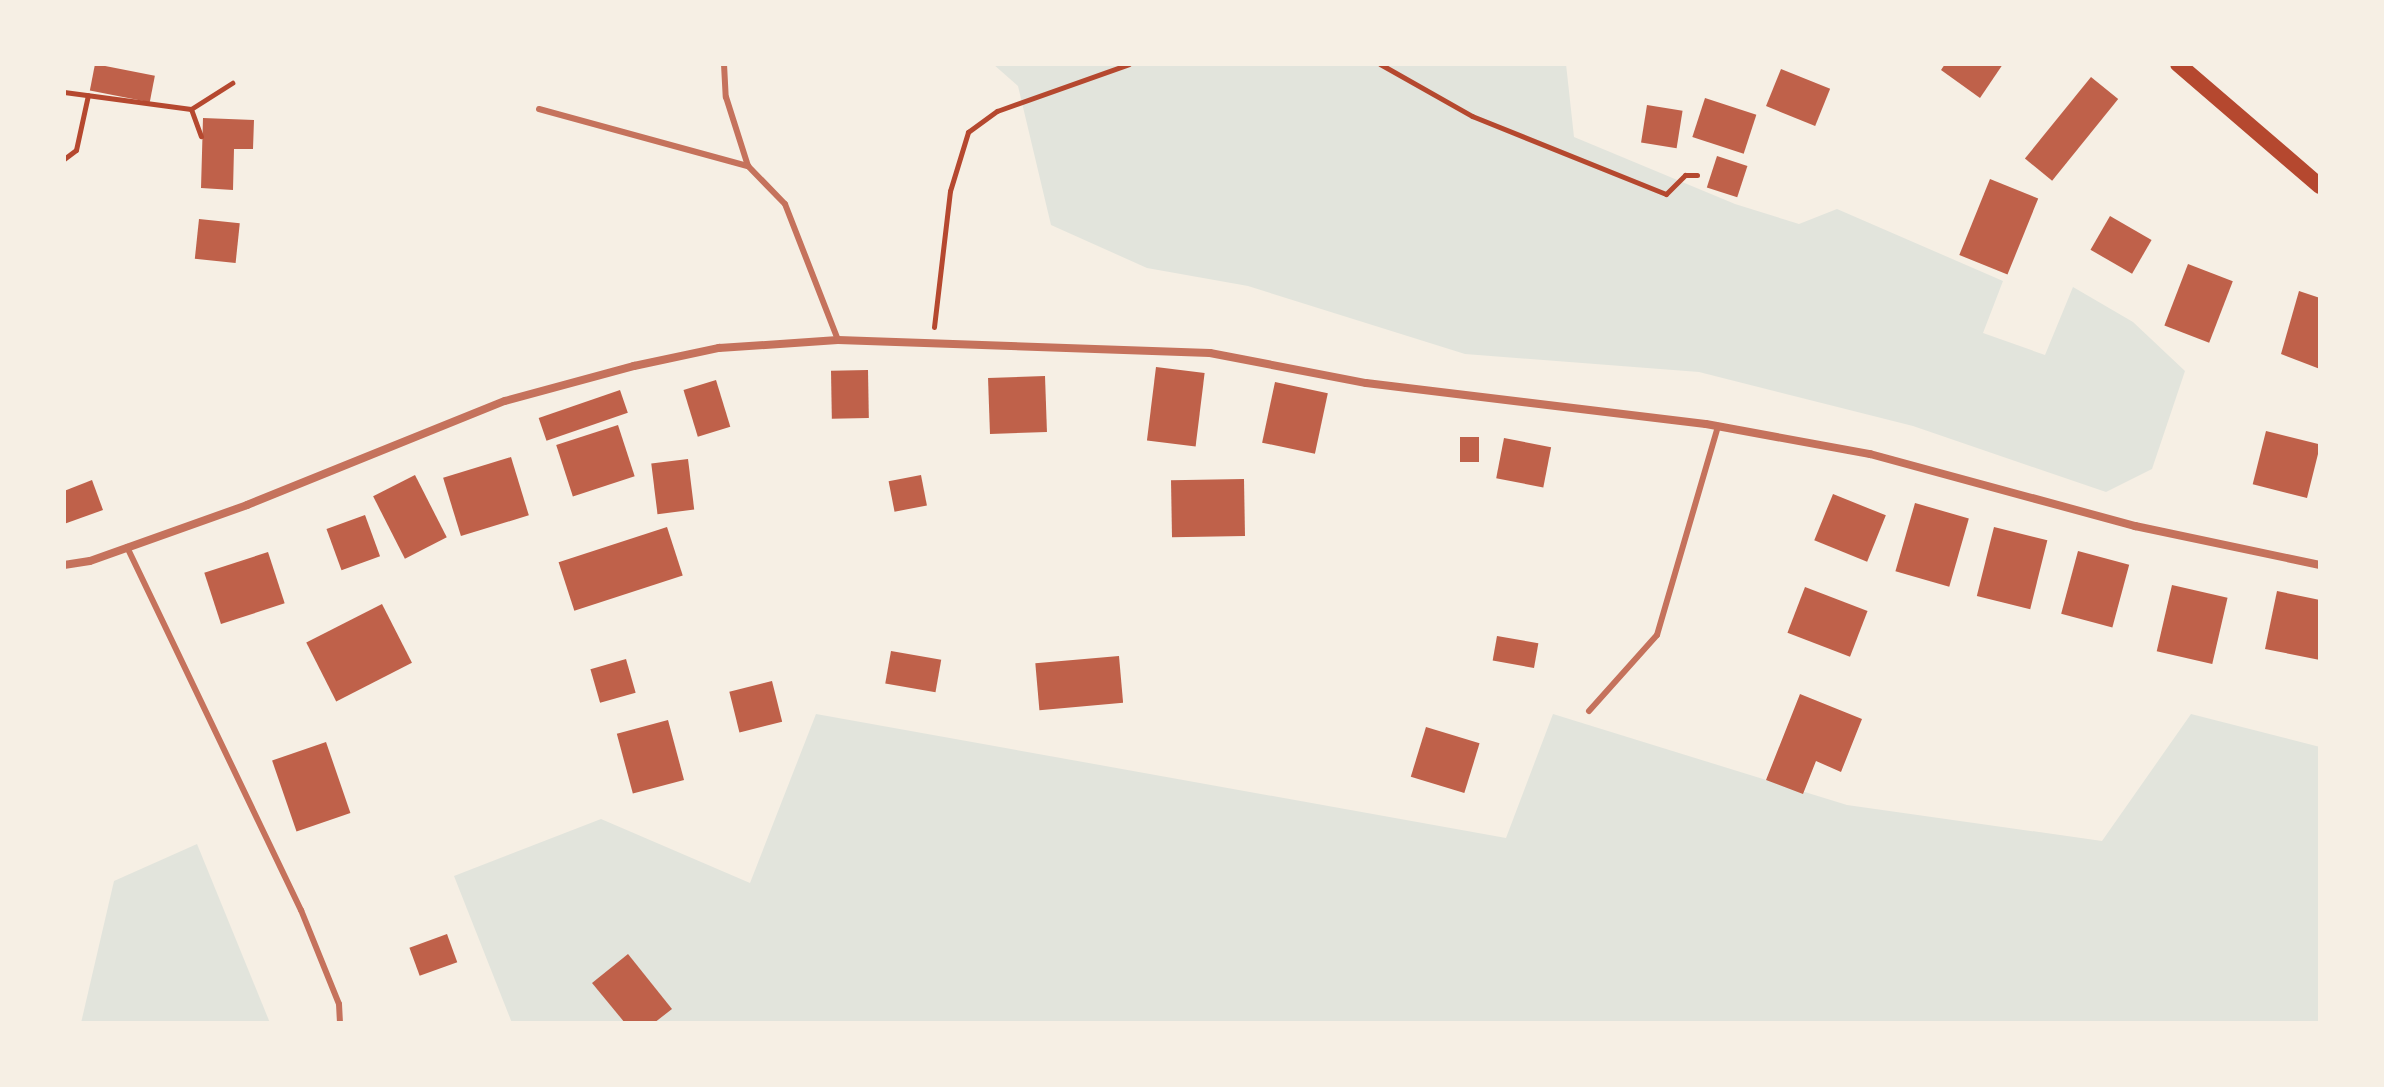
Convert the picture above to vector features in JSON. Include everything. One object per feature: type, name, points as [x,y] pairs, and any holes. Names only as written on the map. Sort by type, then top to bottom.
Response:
[{"type":"main road","points":[[2178,64],[2320,186]]},
{"type":"street","points":[[64,565],[90,561],[247,505],[505,401],[634,366],[719,348],[838,340],[1210,353],[1366,383],[1718,426],[1870,454],[2135,526],[2317,565]]},
{"type":"lane","points":[[724,64],[726,97],[748,166],[785,204],[838,340]]},
{"type":"lane","points":[[539,109],[748,166]]},
{"type":"lane","points":[[1589,711],[1657,635],[1718,426]]},
{"type":"lane","points":[[127,547],[301,910],[339,1004],[340,1023]]},
{"type":"lane","points":[[2317,565],[2320,555]]},
{"type":"path","points":[[933,344],[938,276],[950,191],[968,132],[997,111],[1129,64]]},
{"type":"path","points":[[1380,64],[1472,116],[1666,194],[1685,175],[1697,175]]},
{"type":"path","points":[[64,92],[191,109],[232,83]]},
{"type":"path","points":[[64,159],[76,150],[88,95]]},
{"type":"path","points":[[191,109],[201,136]]},
{"type":"shaded area","points":[[993,64],[1566,64],[1574,137],[1735,204],[1799,224],[1837,209],[2003,281],[1983,333],[2045,355],[2073,287],[2133,322],[2185,371],[2152,469],[2106,492],[1913,426],[1699,372],[1465,354],[1248,286],[1147,268],[1051,225],[1018,86]]},
{"type":"shaded area","points":[[816,714],[1506,838],[1553,714],[1847,805],[2102,841],[2191,714],[2320,747],[2320,1023],[512,1023],[454,876],[601,819],[750,883]]},
{"type":"shaded area","points":[[197,844],[270,1023],[81,1023],[114,881]]},
{"type":"building","points":[[95,64],[155,76],[150,102],[90,91]]},
{"type":"building","points":[[1945,64],[2003,64],[1980,98],[1941,70]]},
{"type":"building","points":[[1781,69],[1830,89],[1815,126],[1766,106]]},
{"type":"building","points":[[2091,77],[2118,99],[2052,181],[2025,159]]},
{"type":"building","points":[[1705,98],[1756,115],[1744,154],[1692,137]]},
{"type":"building","points":[[1647,105],[1683,111],[1677,148],[1641,143]]},
{"type":"building","points":[[203,118],[254,120],[253,149],[234,149],[233,190],[201,188]]},
{"type":"building","points":[[1717,156],[1747,166],[1737,197],[1707,187]]},
{"type":"building","points":[[1990,179],[2038,198],[2007,275],[1959,255]]},
{"type":"building","points":[[2110,216],[2152,240],[2132,274],[2090,250]]},
{"type":"building","points":[[199,219],[240,223],[236,263],[195,259]]},
{"type":"building","points":[[2188,264],[2233,281],[2209,343],[2164,326]]},
{"type":"building","points":[[2299,291],[2320,298],[2320,369],[2281,354]]},
{"type":"building","points":[[1156,367],[1205,373],[1196,446],[1147,440]]},
{"type":"building","points":[[868,370],[869,418],[832,419],[831,371]]},
{"type":"building","points":[[1045,376],[1047,432],[990,434],[988,378]]},
{"type":"building","points":[[716,380],[730,427],[698,437],[683,390]]},
{"type":"building","points":[[1275,382],[1328,393],[1315,454],[1262,443]]},
{"type":"building","points":[[620,390],[628,413],[546,441],[539,418]]},
{"type":"building","points":[[618,425],[635,476],[573,496],[556,445]]},
{"type":"building","points":[[2266,431],[2320,444],[2307,498],[2253,484]]},
{"type":"building","points":[[1460,437],[1479,437],[1479,462],[1460,462]]},
{"type":"building","points":[[1504,438],[1551,447],[1543,487],[1496,478]]},
{"type":"building","points":[[511,457],[529,515],[461,536],[443,478]]},
{"type":"building","points":[[688,459],[694,510],[657,514],[651,464]]},
{"type":"building","points":[[415,475],[447,537],[405,559],[373,496]]},
{"type":"building","points":[[921,475],[927,505],[895,512],[889,481]]},
{"type":"building","points":[[1244,479],[1245,536],[1172,537],[1171,480]]},
{"type":"building","points":[[92,480],[103,510],[64,524],[64,491]]},
{"type":"building","points":[[1833,494],[1886,515],[1867,562],[1814,540]]},
{"type":"building","points":[[1915,503],[1969,518],[1949,587],[1895,571]]},
{"type":"building","points":[[365,515],[380,556],[342,570],[326,529]]},
{"type":"building","points":[[667,527],[683,576],[574,611],[559,562]]},
{"type":"building","points":[[1994,527],[2047,540],[2030,609],[1977,596]]},
{"type":"building","points":[[2078,551],[2129,565],[2112,628],[2061,614]]},
{"type":"building","points":[[268,552],[285,603],[221,624],[204,573]]},
{"type":"building","points":[[2172,585],[2228,598],[2212,664],[2157,651]]},
{"type":"building","points":[[1805,587],[1868,611],[1850,657],[1787,633]]},
{"type":"building","points":[[2277,591],[2320,600],[2320,660],[2265,649]]},
{"type":"building","points":[[382,604],[412,663],[336,701],[306,643]]},
{"type":"building","points":[[1497,636],[1538,643],[1534,668],[1493,661]]},
{"type":"building","points":[[891,651],[941,660],[935,692],[885,683]]},
{"type":"building","points":[[1119,656],[1123,703],[1039,710],[1035,663]]},
{"type":"building","points":[[626,659],[636,693],[600,703],[590,669]]},
{"type":"building","points":[[772,681],[782,722],[739,732],[729,692]]},
{"type":"building","points":[[1800,694],[1862,719],[1841,772],[1816,761],[1803,794],[1766,780]]},
{"type":"building","points":[[668,720],[684,780],[633,794],[617,734]]},
{"type":"building","points":[[1426,727],[1480,743],[1464,793],[1411,777]]},
{"type":"building","points":[[326,742],[350,813],[297,831],[272,761]]},
{"type":"building","points":[[447,934],[457,962],[420,976],[409,948]]},
{"type":"building","points":[[628,954],[672,1009],[654,1023],[625,1023],[592,983]]}]
